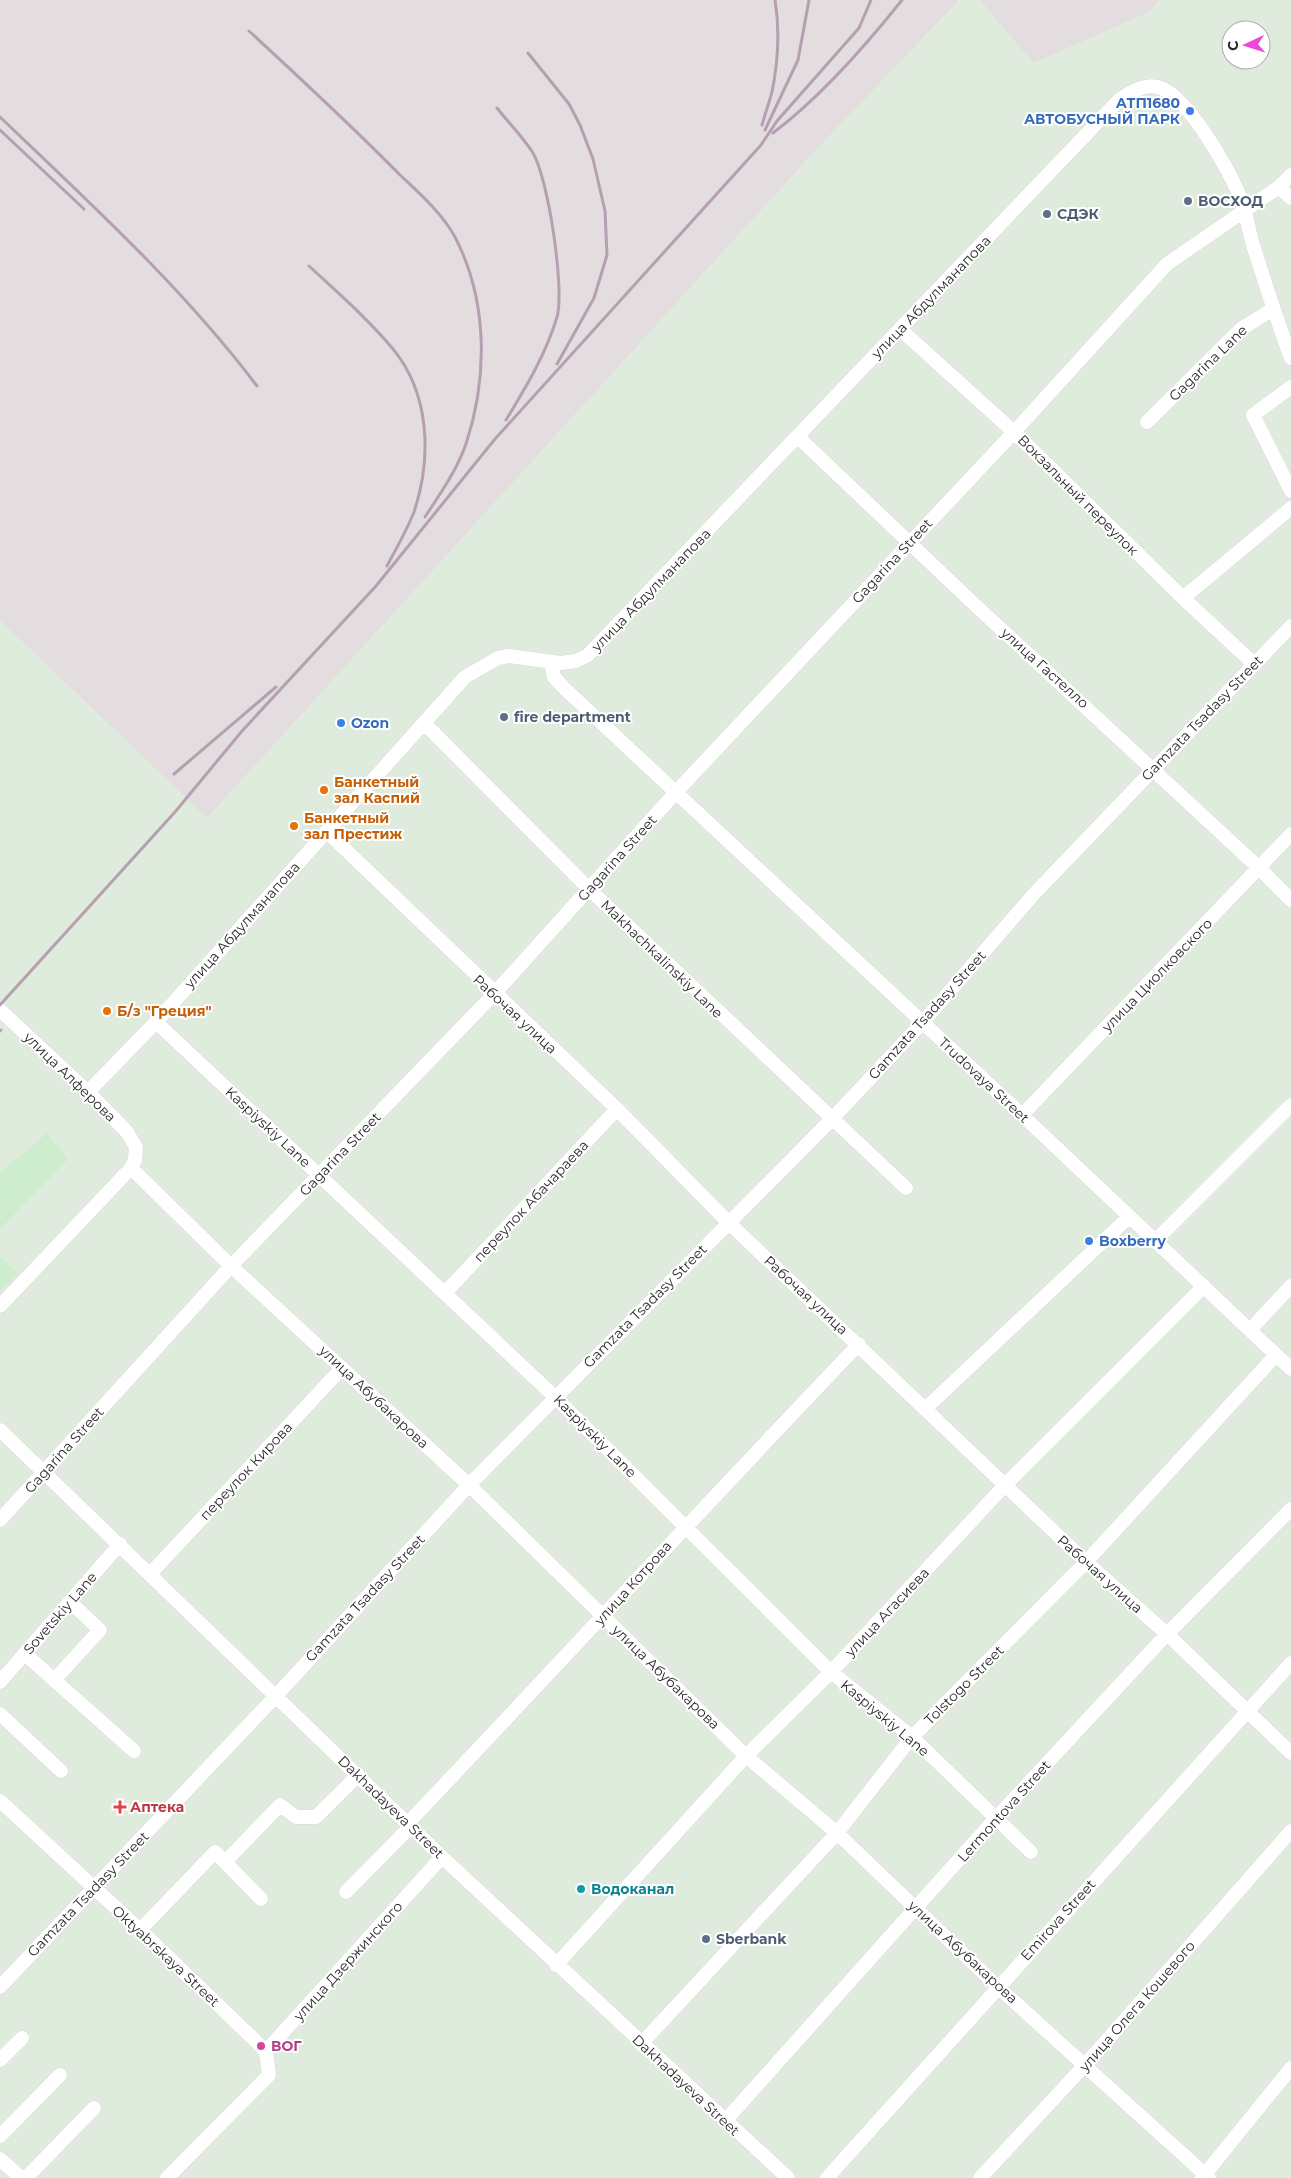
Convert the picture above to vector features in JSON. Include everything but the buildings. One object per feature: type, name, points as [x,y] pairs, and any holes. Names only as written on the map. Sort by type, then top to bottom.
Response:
[{"type":"street","name":"улица Абдулманапова","points":[[88,1092],[156,1022],[465,677],[498,658],[516,657],[550,663],[576,661],[588,655],[1119,100],[1131,92],[1144,87],[1160,87],[1174,95],[1186,106],[1213,147],[1238,193],[1245,211]]},
{"type":"street","name":"Gagarina Street","points":[[0,1520],[231,1266],[494,994],[677,791],[1014,432],[1167,264],[1195,242],[1280,187],[1291,175]]},
{"type":"street","points":[[1280,187],[1291,198]]},
{"type":"street","points":[[1245,211],[1273,309],[1291,358]]},
{"type":"street","name":"Gagarina Lane","points":[[1147,422],[1241,329],[1273,309]]},
{"type":"street","name":"Вокзальный переулок","points":[[900,329],[1014,432],[1183,598],[1254,664]]},
{"type":"street","points":[[1291,387],[1253,415],[1291,491]]},
{"type":"street","name":"улица Гастелло","points":[[798,436],[1291,900]]},
{"type":"street","points":[[1183,598],[1291,508]]},
{"type":"street","name":"Gamzata Tsadasy Street","points":[[0,1987],[275,1697],[469,1485],[831,1120],[922,1022],[1033,895],[1152,768],[1291,626]]},
{"type":"street","name":"Trudovaya Street","points":[[550,663],[554,676],[564,688],[677,791],[741,855],[1022,1115],[1154,1242],[1204,1286],[1291,1369]]},
{"type":"street","name":"Makhachkalinskiy Lane","points":[[424,723],[589,889],[831,1120],[906,1188]]},
{"type":"street","name":"Рабочая улица","points":[[327,832],[617,1110],[729,1222],[1086,1562],[1167,1634],[1291,1753]]},
{"type":"street","name":"улица Циолковского","points":[[1022,1115],[1291,834]]},
{"type":"street","name":"улица Алферова","points":[[0,1010],[88,1092],[127,1132],[136,1147],[135,1160],[130,1168]]},
{"type":"street","name":"Kaspiyskiy Lane","points":[[156,1022],[555,1397],[831,1672],[912,1738],[1031,1852]]},
{"type":"street","points":[[1154,1242],[1291,1105]]},
{"type":"street","name":"переулок Абачараева","points":[[445,1293],[617,1110]]},
{"type":"street","points":[[0,1306],[130,1168]]},
{"type":"street","name":"улица Абубакарова","points":[[130,1168],[231,1266],[469,1485],[746,1756],[837,1833],[998,1987],[1205,2177]]},
{"type":"street","points":[[926,1408],[1129,1217]]},
{"type":"street","name":"улица Агасиева","points":[[556,1965],[746,1756],[831,1672],[1006,1484],[1204,1286]]},
{"type":"street","points":[[1250,1330],[1291,1286]]},
{"type":"street","name":"улица Котрова","points":[[346,1892],[685,1526],[859,1344]]},
{"type":"street","name":"Tolstogo Street","points":[[641,2044],[837,1833],[912,1738],[1086,1562],[1276,1355]]},
{"type":"street","name":"переулок Кирова","points":[[150,1574],[342,1368]]},
{"type":"street","name":"Dakhadayeva Street","points":[[0,1430],[442,1857],[641,2044],[788,2178]]},
{"type":"street","name":"Lermontova Street","points":[[725,2121],[996,1818],[1167,1634],[1291,1509]]},
{"type":"street","name":"Sovetskiy Lane","points":[[0,1682],[120,1544]]},
{"type":"street","points":[[54,1680],[100,1630],[70,1602]]},
{"type":"street","points":[[25,1654],[134,1752]]},
{"type":"street","name":"Emirova Street","points":[[827,2178],[1291,1663]]},
{"type":"street","points":[[0,1714],[61,1771]]},
{"type":"street","points":[[225,1862],[280,1805],[296,1817],[316,1817],[358,1775]]},
{"type":"street","name":"Oktyabrskaya Street","points":[[0,1801],[140,1930],[266,2051]]},
{"type":"street","name":"улица Олега Кошевого","points":[[980,2178],[1085,2065],[1291,1831]]},
{"type":"street","points":[[140,1930],[215,1852],[261,1899]]},
{"type":"street","name":"улица Дзержинского","points":[[266,2051],[442,1857]]},
{"type":"street","points":[[0,2060],[22,2038]]},
{"type":"street","points":[[167,2178],[269,2075],[266,2051]]},
{"type":"street","points":[[1205,2177],[1291,2068]]},
{"type":"street","points":[[0,2136],[60,2075]]},
{"type":"street","points":[[26,2178],[94,2108]]},
{"type":"street","points":[[0,2159],[21,2178]]},
{"type":"shaded area","points":[[0,0],[959,0],[812,154],[207,818],[0,620]]},
{"type":"shaded area","points":[[980,0],[1159,0],[1147,13],[1033,63]]},
{"type":"shaded area","points":[[47,1133],[68,1159],[0,1229],[0,1173]]},
{"type":"shaded area","points":[[0,1256],[18,1274],[0,1291]]},
{"type":"railway","points":[[762,125],[772,92],[776,69],[778,34],[775,0]]},
{"type":"railway","points":[[765,130],[798,60],[809,0]]},
{"type":"railway","points":[[0,1005],[175,812],[242,731],[376,586],[495,439],[761,145],[777,121],[859,28],[871,0]]},
{"type":"railway","points":[[773,133],[824,88],[873,35],[902,0]]},
{"type":"railway","points":[[249,31],[430,204],[450,228],[466,262],[474,287],[479,313],[481,366],[478,392],[473,418],[462,454],[448,482],[425,517]]},
{"type":"railway","points":[[528,53],[569,104],[580,125],[593,159],[605,211],[607,255],[594,298],[557,364]]},
{"type":"railway","points":[[497,108],[529,147],[539,166],[554,234],[559,283],[557,317],[547,344],[535,370],[506,420]]},
{"type":"railway","points":[[0,117],[167,280],[257,386]]},
{"type":"railway","points":[[0,130],[84,209]]},
{"type":"railway","points":[[309,266],[363,317],[393,349],[405,367],[421,406],[425,449],[420,491],[411,519],[387,566]]},
{"type":"railway","points":[[174,774],[276,687]]},
{"type":"place","name":"АТП1680 АВТОБУСНЫЙ ПАРК","points":[[1190,111]]},
{"type":"place","name":"ВОСХОД","points":[[1188,201]]},
{"type":"place","name":"СДЭК","points":[[1047,214]]},
{"type":"place","name":"fire department","points":[[504,717]]},
{"type":"place","name":"Ozon","points":[[341,723]]},
{"type":"place","name":"Банкетный зал Каспий","points":[[324,790]]},
{"type":"place","name":"Банкетный зал Престиж","points":[[294,826]]},
{"type":"place","name":"Б/з \"Греция\"","points":[[107,1011]]},
{"type":"place","name":"Boxberry","points":[[1089,1241]]},
{"type":"place","name":"Аптека","points":[[120,1807]]},
{"type":"place","name":"Водоканал","points":[[581,1889]]},
{"type":"place","name":"Sberbank","points":[[706,1939]]},
{"type":"place","name":"ВОГ","points":[[261,2046]]}]
